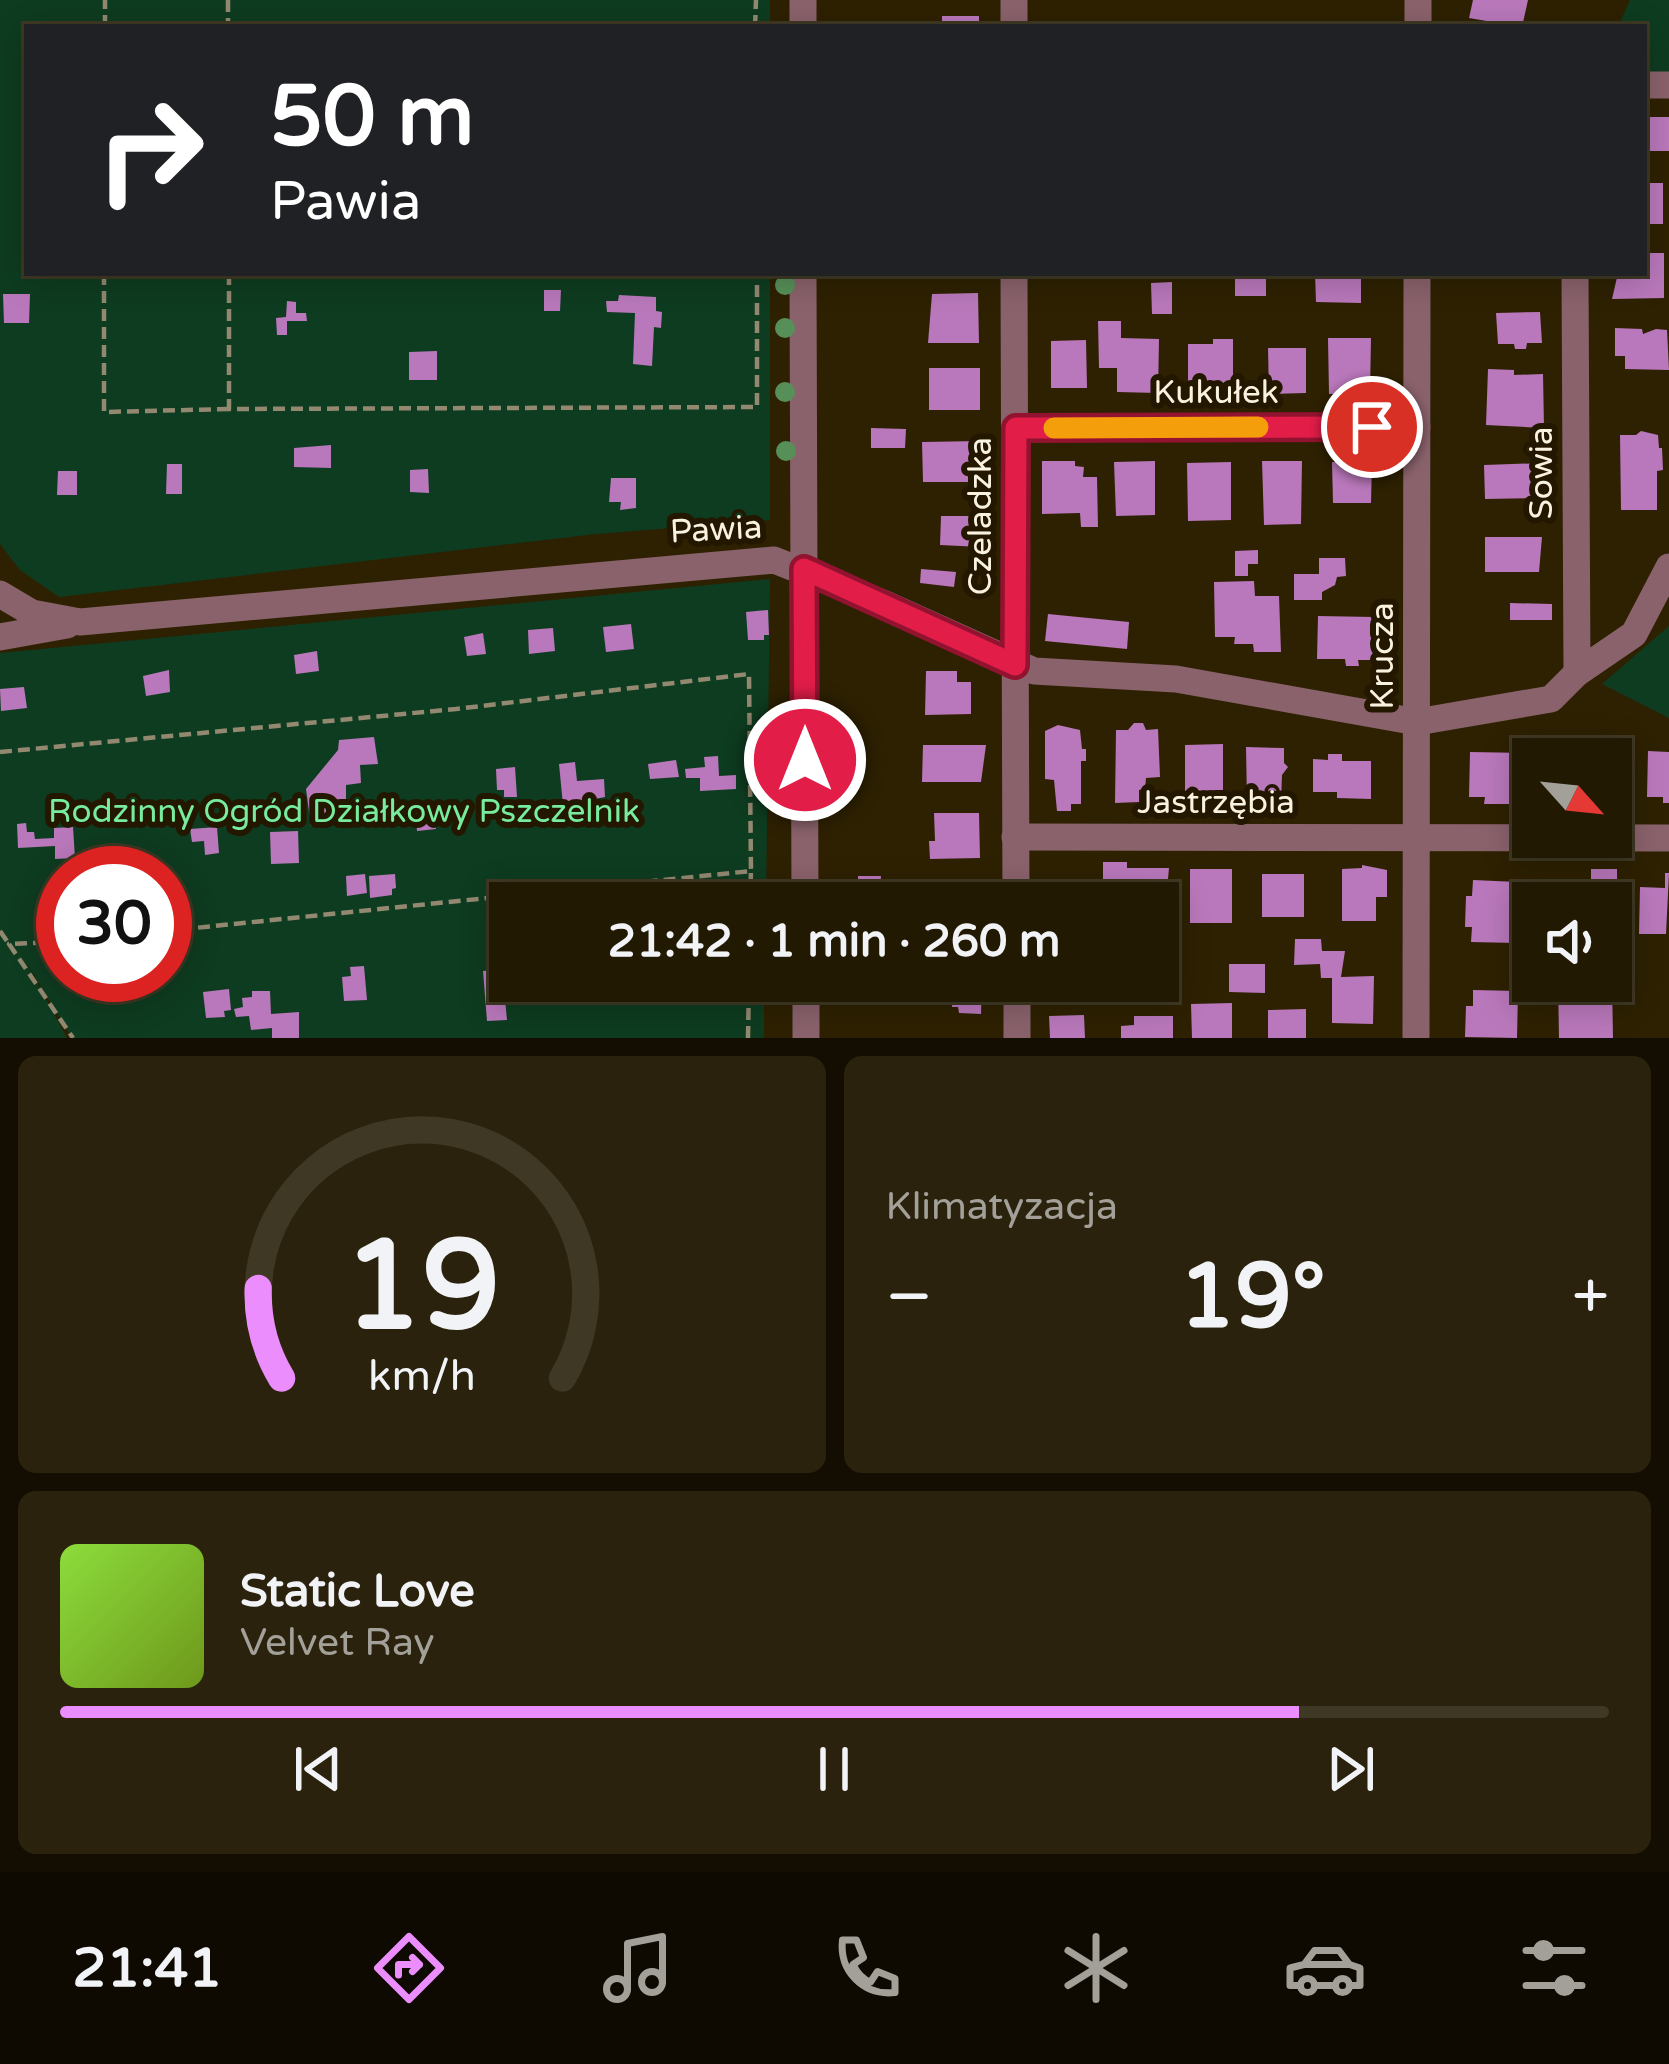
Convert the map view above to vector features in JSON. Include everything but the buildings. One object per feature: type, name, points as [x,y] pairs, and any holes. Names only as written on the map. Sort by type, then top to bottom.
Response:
[{"type":"street","points":[[803,276],[806,882]]},
{"type":"street","name":"Czeladzka","points":[[1014,276],[1016,882]]},
{"type":"street","name":"Krucza","points":[[1416,1038],[1417,276]]},
{"type":"street","name":"Sowia","points":[[1575,276],[1577,673]]},
{"type":"street","name":"Kukułek","points":[[1016,428],[1417,427]]},
{"type":"street","name":"Pawia","points":[[0,594],[32,613],[80,622],[756,559],[789,562],[1034,671],[1176,679],[1417,722]]},
{"type":"street","points":[[1417,722],[1551,699],[1577,673],[1634,634],[1669,567]]},
{"type":"street","points":[[0,637],[80,622]]},
{"type":"street","name":"Jastrzębia","points":[[1015,837],[1669,838]]},
{"type":"street","points":[[806,1002],[806,1038]]},
{"type":"street","points":[[1017,1002],[1017,1038]]},
{"type":"path","points":[[104,276],[104,412],[757,407],[758,276]]},
{"type":"path","points":[[229,276],[229,409]]},
{"type":"path","points":[[0,752],[456,709],[749,674],[751,882]]},
{"type":"path","points":[[192,928],[751,871]]},
{"type":"path","points":[[0,931],[73,1038]]},
{"type":"path","points":[[9,944],[36,943]]},
{"type":"path","points":[[748,1038],[749,1002]]},
{"type":"green space","points":[[0,0],[770,0],[770,24],[24,24],[24,276],[770,276],[770,520],[596,534],[59,597],[20,570],[0,544]]},
{"type":"green space","points":[[1630,0],[1669,0],[1669,74],[1647,75],[1647,24],[1619,24]]},
{"type":"green space","name":"Rodzinny Ogród Działkowy Pszczelnik","points":[[770,579],[766,882],[489,882],[489,1002],[764,1002],[764,1038],[72,1038],[50,1002],[192,1002],[192,846],[36,846],[36,978],[25,960],[36,980],[36,1002],[48,1002],[67,1038],[0,1038],[0,653]]},
{"type":"green space","points":[[1669,626],[1669,718],[1602,684]]},
{"type":"slow traffic","points":[[1054,428],[1258,427]]},
{"type":"route","points":[[805,760],[804,569],[1015,665],[1016,428],[1372,427]]}]
